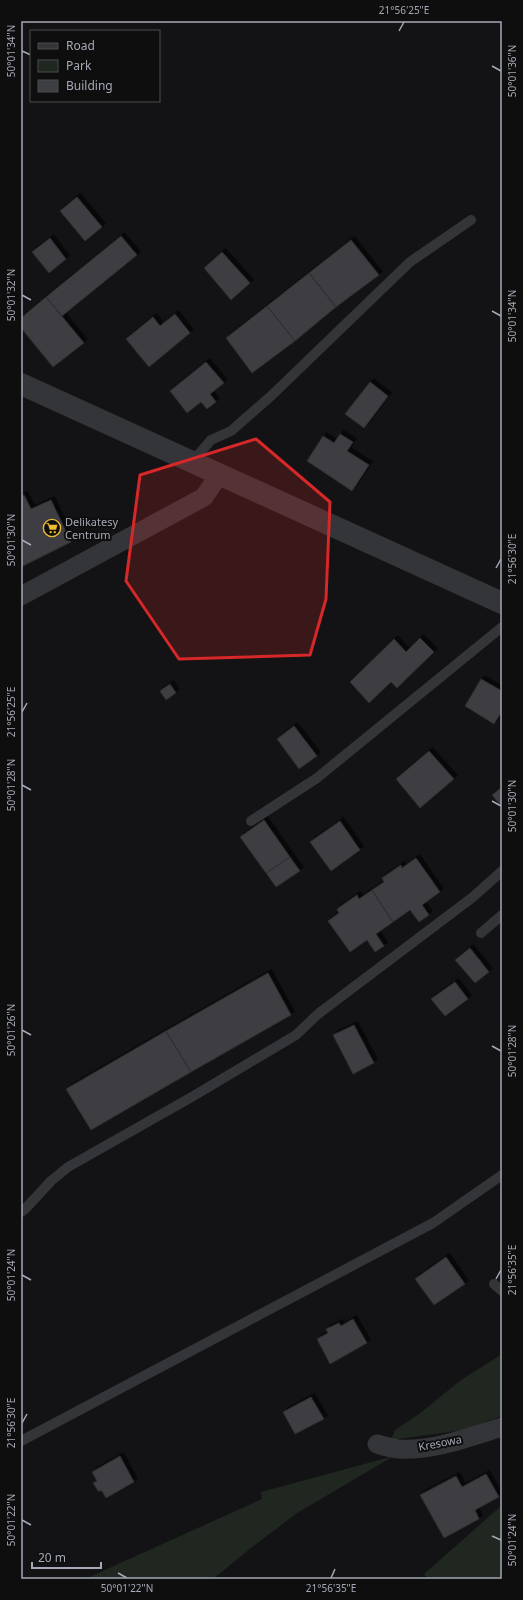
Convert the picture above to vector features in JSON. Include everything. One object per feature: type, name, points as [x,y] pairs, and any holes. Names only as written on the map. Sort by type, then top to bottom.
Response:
[{"type":"street","points":[[21,384],[502,603]]},
{"type":"street","points":[[21,596],[204,497],[219,475]]},
{"type":"street","name":"Kresowa","points":[[377,1444],[398,1449],[427,1448],[502,1426]]},
{"type":"lane","points":[[192,462],[211,440],[231,431],[271,396],[410,262],[471,220]]},
{"type":"lane","points":[[252,821],[317,778],[502,627]]},
{"type":"lane","points":[[21,1212],[51,1181],[68,1167],[190,1098],[296,1035],[324,1010],[473,897],[502,871]]},
{"type":"lane","points":[[481,933],[502,915]]},
{"type":"lane","points":[[21,1441],[433,1224],[502,1175]]},
{"type":"lane","points":[[494,1284],[502,1290]]},
{"type":"highlighted area","points":[[256,439],[330,502],[326,599],[310,655],[179,659],[126,581],[140,475]]},
{"type":"green space","points":[[502,1354],[502,1416],[464,1430],[391,1440],[395,1430],[419,1414],[461,1380]]},
{"type":"green space","points":[[394,1456],[297,1513],[213,1579],[85,1579],[262,1499],[261,1492]]},
{"type":"green space","points":[[502,1505],[502,1579],[428,1579],[424,1574]]},
{"type":"building","points":[[77,197],[102,227],[85,241],[60,211]]},
{"type":"building","points":[[121,236],[137,255],[62,316],[46,297]]},
{"type":"building","points":[[50,238],[66,259],[49,273],[32,252]]},
{"type":"building","points":[[351,240],[379,275],[336,307],[309,273]]},
{"type":"building","points":[[222,252],[250,283],[231,300],[204,268]]},
{"type":"building","points":[[309,273],[336,307],[295,341],[267,306]]},
{"type":"building","points":[[46,297],[84,343],[53,367],[21,328],[21,318]]},
{"type":"building","points":[[267,306],[295,341],[252,373],[226,338]]},
{"type":"building","points":[[175,314],[190,333],[149,367],[126,339],[153,317],[160,326]]},
{"type":"building","points":[[206,362],[224,383],[210,394],[216,402],[207,409],[201,402],[187,413],[170,391]]},
{"type":"building","points":[[370,382],[388,396],[364,428],[345,414]]},
{"type":"building","points":[[340,434],[353,442],[347,451],[369,465],[352,491],[307,461],[323,436],[334,443]]},
{"type":"building","points":[[24,495],[31,509],[51,500],[71,542],[21,567],[21,496]]},
{"type":"building","points":[[420,638],[434,652],[397,688],[391,682],[369,703],[350,682],[394,639],[406,652]]},
{"type":"building","points":[[481,679],[502,691],[502,711],[494,724],[465,706]]},
{"type":"building","points":[[170,684],[176,693],[166,700],[160,691]]},
{"type":"building","points":[[294,726],[317,756],[299,769],[277,739]]},
{"type":"building","points":[[429,751],[454,779],[420,808],[396,779]]},
{"type":"building","points":[[502,787],[502,807],[492,795]]},
{"type":"building","points":[[264,820],[290,857],[266,873],[240,837]]},
{"type":"building","points":[[340,821],[360,850],[331,871],[310,842]]},
{"type":"building","points":[[290,857],[300,871],[276,887],[266,873]]},
{"type":"building","points":[[416,858],[440,892],[422,905],[429,915],[419,922],[410,910],[393,922],[372,890],[384,882],[382,878],[401,865],[402,868]]},
{"type":"building","points":[[372,890],[393,922],[376,934],[384,946],[375,952],[367,940],[350,952],[328,921],[339,913],[337,909],[357,895],[359,899]]},
{"type":"building","points":[[470,948],[489,972],[475,983],[455,960]]},
{"type":"building","points":[[268,973],[291,1015],[191,1072],[166,1031]]},
{"type":"building","points":[[455,982],[468,999],[445,1016],[431,999]]},
{"type":"building","points":[[354,1025],[374,1063],[353,1074],[333,1035]]},
{"type":"building","points":[[166,1031],[191,1072],[91,1130],[66,1089]]},
{"type":"building","points":[[446,1257],[465,1284],[434,1305],[415,1279]]},
{"type":"building","points":[[353,1319],[367,1343],[330,1364],[317,1339],[328,1333],[326,1329],[339,1323],[341,1326]]},
{"type":"building","points":[[311,1397],[324,1419],[295,1434],[283,1412]]},
{"type":"building","points":[[120,1456],[134,1482],[106,1498],[102,1491],[98,1491],[93,1483],[97,1481],[92,1472]]},
{"type":"building","points":[[486,1474],[499,1497],[475,1510],[479,1519],[444,1538],[420,1495],[456,1476],[462,1487]]},
{"type":"place","name":"Delikatesy Centrum","points":[[52,528]]}]
